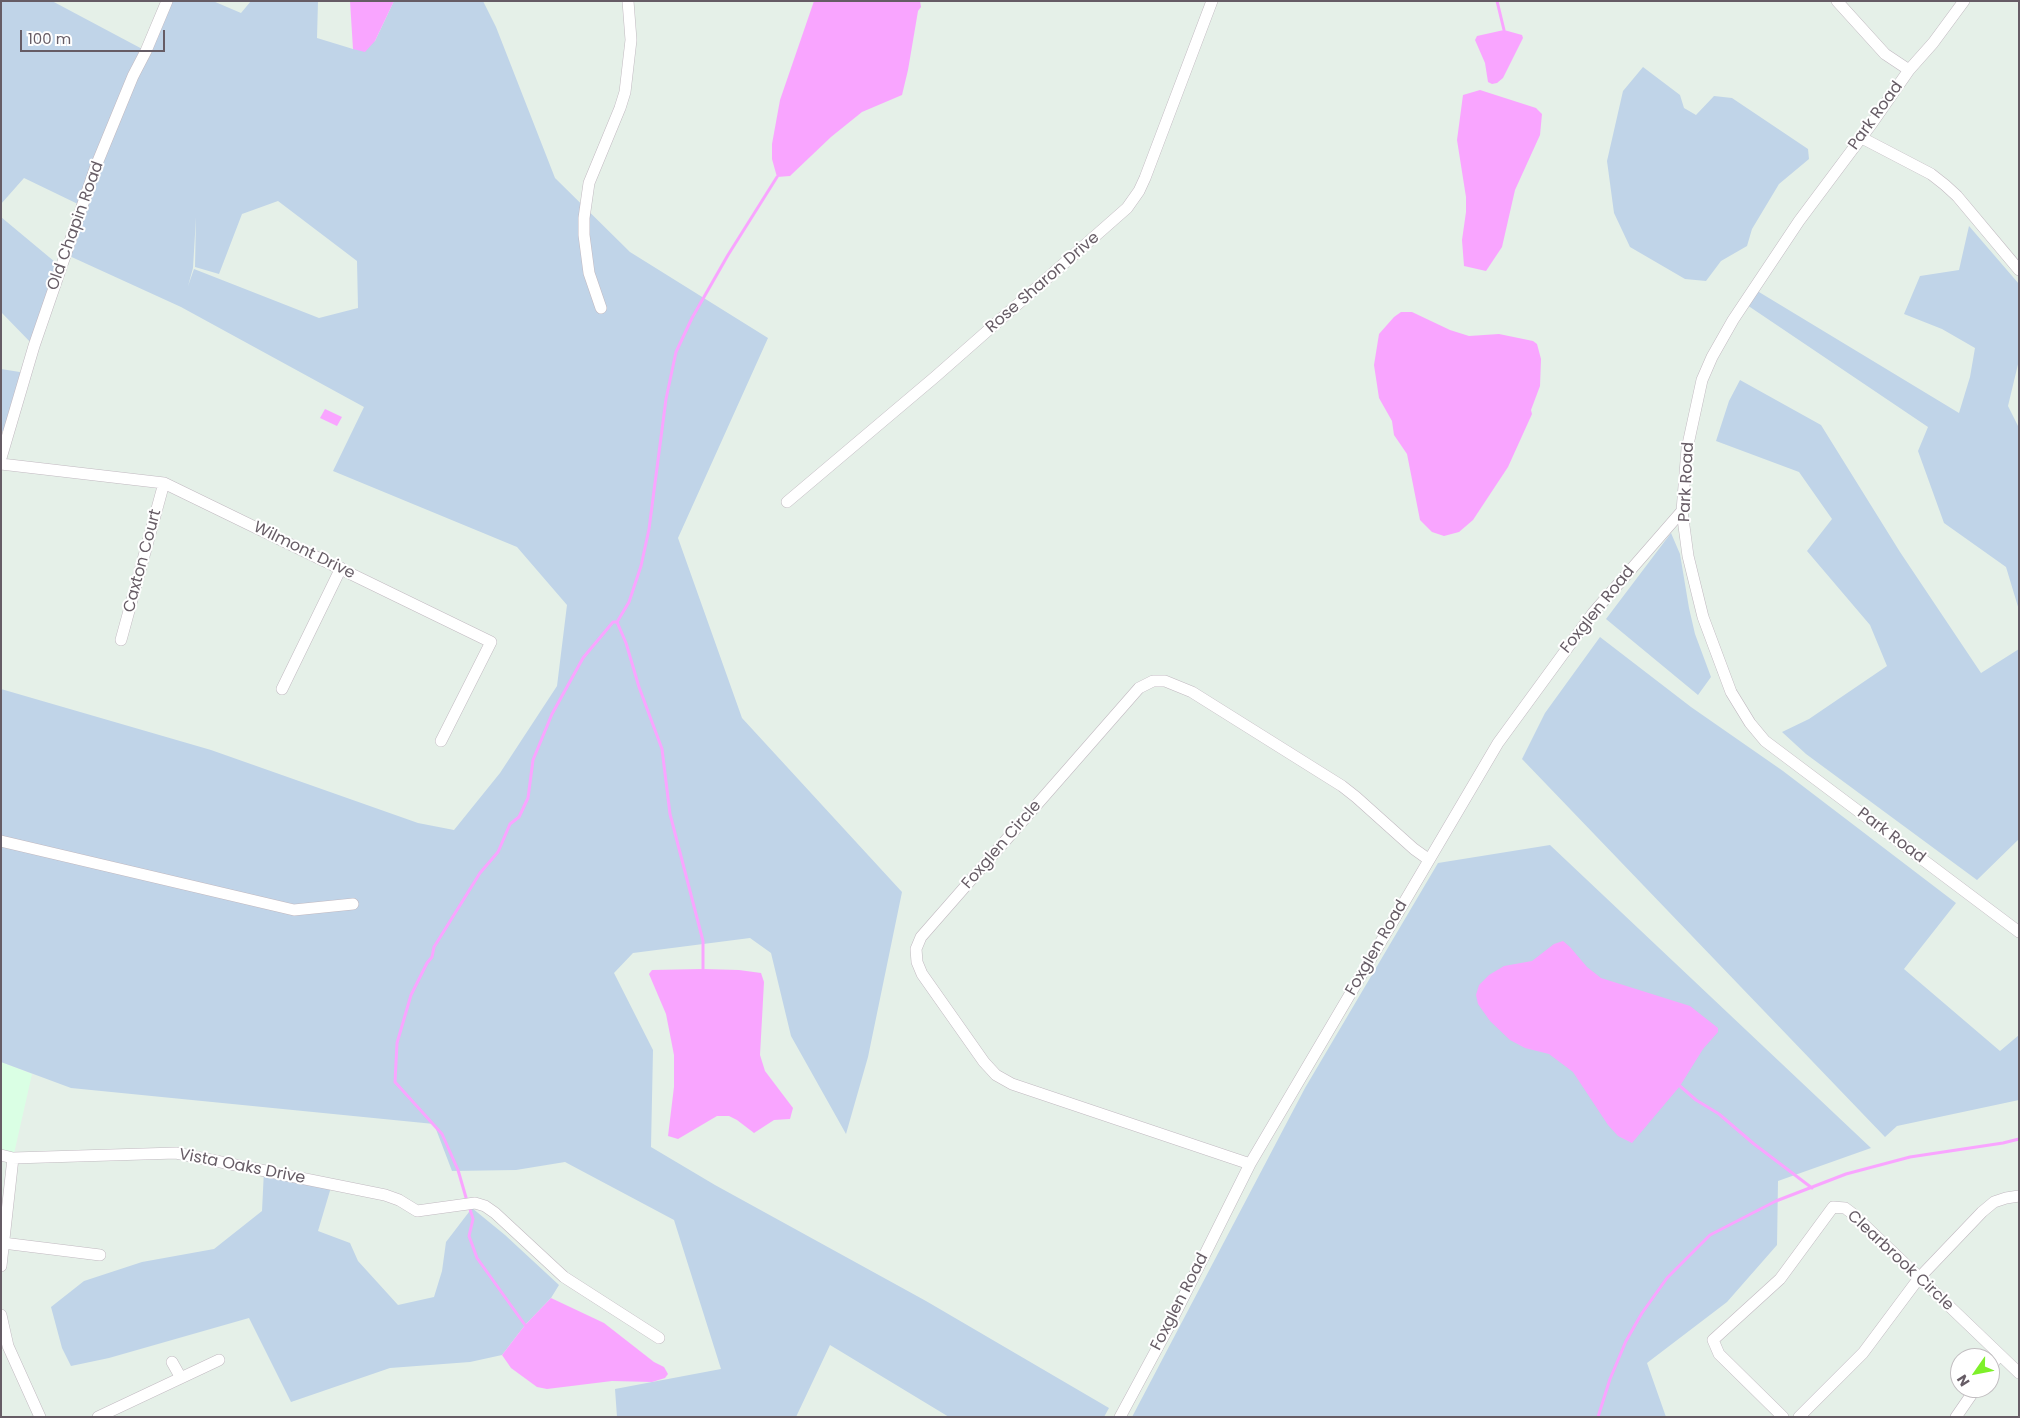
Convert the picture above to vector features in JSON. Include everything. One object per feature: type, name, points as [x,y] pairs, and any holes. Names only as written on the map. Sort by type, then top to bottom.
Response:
[{"type":"street","name":"Old Chapin Road","points":[[1,458],[34,346],[96,166],[133,76],[146,51],[167,1]]},
{"type":"street","points":[[601,308],[589,273],[584,235],[584,218],[589,184],[625,92],[631,40],[628,1]]},
{"type":"street","name":"Rose Sharon Drive","points":[[787,502],[935,377],[1127,208],[1142,185],[1212,1]]},
{"type":"street","points":[[1837,1],[1885,54],[1909,70]]},
{"type":"street","name":"Park Road","points":[[1964,1],[1933,43],[1909,70],[1862,138],[1776,254],[1733,320],[1712,357],[1702,380],[1687,449],[1682,511],[1688,556],[1703,617],[1731,692],[1750,723],[1765,741],[2019,932]]},
{"type":"street","points":[[1862,138],[1930,174],[1945,185],[1957,196],[2019,270]]},
{"type":"street","name":"Wilmont Drive","points":[[1,464],[164,483],[491,642],[441,741]]},
{"type":"street","name":"Caxton Court","points":[[122,640],[164,483]]},
{"type":"street","name":"Foxglen Road","points":[[1120,1417],[1167,1330],[1250,1164],[1498,743],[1593,613],[1682,511]]},
{"type":"street","points":[[282,689],[341,568]]},
{"type":"street","name":"Foxglen Circle","points":[[1250,1164],[1012,1084],[996,1074],[984,1062],[922,974],[917,962],[916,949],[921,937],[1139,688],[1153,681],[1165,681],[1192,692],[1342,786],[1428,859]]},
{"type":"street","points":[[1,841],[294,910],[354,904]]},
{"type":"street","name":"Vista Oaks Drive","points":[[1,1155],[13,1158],[176,1153],[385,1195],[399,1200],[417,1211],[475,1203],[485,1206],[495,1213],[564,1277],[659,1338]]},
{"type":"street","points":[[1,1266],[13,1158]]},
{"type":"street","points":[[1799,1417],[1863,1353],[1919,1278],[1982,1212],[1994,1202],[2019,1196]]},
{"type":"street","name":"Clearbrook Circle","points":[[1783,1417],[1719,1354],[1713,1340],[1780,1279],[1834,1207],[1845,1208],[1853,1214],[1992,1348]]},
{"type":"street","points":[[3,1243],[100,1255]]},
{"type":"street","points":[[1,1315],[5,1346],[40,1417]]},
{"type":"street","name":"Clearbrook Circle","points":[[2000,1356],[2019,1373]]},
{"type":"street","points":[[98,1417],[218,1360]]},
{"type":"street","points":[[172,1362],[181,1378]]},
{"type":"street","points":[[1956,1417],[1969,1398]]},
{"type":"shaded area","points":[[1,1],[52,1],[146,51],[167,1],[213,1],[241,13],[251,1],[318,1],[317,38],[353,49],[375,41],[394,1],[483,1],[496,27],[555,178],[630,252],[768,338],[678,538],[742,718],[902,892],[868,1057],[846,1134],[791,1036],[771,953],[750,938],[633,953],[614,973],[653,1050],[651,1147],[715,1185],[926,1301],[1109,1408],[1104,1417],[949,1417],[830,1345],[796,1417],[617,1417],[615,1389],[721,1369],[674,1220],[565,1162],[516,1170],[452,1171],[434,1124],[71,1088],[1,1062],[1,689],[211,750],[418,823],[454,830],[500,773],[557,686],[567,605],[517,547],[333,471],[364,407],[181,307],[65,254],[82,206],[24,178],[1,204]],"holes":[[[278,201],[357,261],[358,308],[319,318],[194,269],[188,286],[193,268],[196,217],[195,267],[219,274],[242,214]]]},
{"type":"shaded area","points":[[350,1],[394,1],[375,41],[365,52],[353,49]]},
{"type":"shaded area","points":[[814,1],[920,1],[921,7],[918,11],[902,95],[862,112],[831,137],[790,176],[777,177],[772,159],[772,144],[780,100]]},
{"type":"shaded area","points":[[1504,30],[1522,35],[1523,38],[1503,78],[1497,83],[1492,84],[1488,82],[1485,63],[1475,40],[1477,36]]},
{"type":"shaded area","points":[[1643,67],[1680,95],[1684,108],[1696,115],[1714,96],[1732,98],[1808,149],[1809,159],[1779,184],[1752,229],[1747,246],[1721,261],[1706,281],[1685,279],[1630,247],[1614,213],[1607,161],[1623,91]]},
{"type":"shaded area","points":[[1480,90],[1536,108],[1542,114],[1540,135],[1515,190],[1502,247],[1486,271],[1464,266],[1462,240],[1466,197],[1457,140],[1463,95]]},
{"type":"shaded area","points":[[1,217],[61,267],[34,346],[1,312]]},
{"type":"shaded area","points":[[1969,226],[2019,284],[2019,360],[2008,406],[2019,428],[2019,610],[2006,567],[1944,523],[1918,451],[1928,427],[1744,303],[1754,289],[1959,413],[1970,377],[1975,348],[1942,329],[1904,314],[1920,276],[1959,270]]},
{"type":"shaded area","points":[[1401,312],[1412,312],[1450,330],[1469,336],[1499,334],[1533,341],[1537,344],[1541,359],[1540,386],[1531,410],[1532,414],[1508,467],[1473,520],[1459,532],[1444,536],[1432,532],[1420,520],[1407,454],[1394,435],[1392,421],[1379,398],[1374,365],[1379,334]]},
{"type":"shaded area","points":[[1,369],[26,373],[9,433],[1,431]]},
{"type":"shaded area","points":[[1740,380],[1821,425],[1900,552],[1981,673],[2019,649],[2019,839],[1977,880],[1806,754],[1782,732],[1809,719],[1887,666],[1870,625],[1807,551],[1832,519],[1799,472],[1716,441],[1729,401]]},
{"type":"shaded area","points":[[325,409],[342,417],[337,426],[320,418]]},
{"type":"shaded area","points":[[1671,533],[1680,554],[1695,634],[1711,677],[1698,695],[1606,619]]},
{"type":"shaded area","points":[[1600,637],[1691,707],[1783,771],[1956,903],[1904,969],[2000,1051],[2019,1035],[2019,1100],[1897,1126],[1885,1137],[1522,759],[1545,713]]},
{"type":"shaded area","points":[[1550,845],[1871,1148],[1778,1181],[1777,1245],[1727,1302],[1647,1363],[1666,1417],[1132,1417],[1305,1088],[1438,863]]},
{"type":"shaded area","points":[[1563,941],[1587,967],[1601,978],[1690,1006],[1718,1028],[1718,1032],[1703,1049],[1680,1086],[1632,1143],[1618,1136],[1608,1125],[1573,1072],[1549,1054],[1525,1048],[1510,1040],[1490,1021],[1478,1004],[1476,995],[1479,985],[1489,975],[1504,966],[1532,961],[1554,944]]},
{"type":"shaded area","points":[[703,969],[761,973],[764,982],[760,1055],[765,1071],[793,1108],[790,1119],[774,1120],[754,1133],[729,1116],[717,1116],[678,1139],[668,1136],[674,1087],[674,1055],[666,1014],[649,974],[652,970]]},
{"type":"shaded area","points":[[1,1062],[32,1074],[13,1158],[1,1155]]},
{"type":"shaded area","points":[[264,1170],[332,1184],[318,1231],[350,1243],[358,1261],[398,1305],[434,1297],[442,1271],[446,1242],[472,1208],[505,1235],[559,1285],[551,1298],[525,1325],[502,1355],[470,1362],[390,1368],[291,1402],[249,1318],[109,1358],[71,1366],[62,1348],[51,1307],[84,1281],[142,1262],[214,1249],[262,1211]]},
{"type":"shaded area","points":[[551,1298],[604,1323],[654,1362],[664,1367],[668,1374],[665,1378],[652,1382],[612,1381],[547,1389],[537,1387],[511,1368],[502,1355],[525,1325]]},
{"type":"waterway","points":[[1497,1],[1504,30]]},
{"type":"waterway","points":[[467,1201],[458,1170],[442,1134],[395,1082],[397,1043],[411,995],[432,957],[434,947],[480,873],[498,852],[510,824],[519,817],[528,798],[533,760],[552,714],[583,658],[613,622],[617,622],[629,602],[641,566],[649,529],[666,399],[676,352],[692,318],[728,255],[777,177]]},
{"type":"waterway","points":[[617,622],[662,749],[670,814],[703,941],[703,969]]},
{"type":"waterway","points":[[1680,1086],[1696,1100],[1719,1114],[1754,1144],[1812,1188]]},
{"type":"waterway","points":[[1598,1417],[1610,1379],[1626,1341],[1642,1313],[1667,1278],[1710,1235],[1776,1201],[1846,1174],[1910,1157],[2019,1139]]},
{"type":"waterway","points":[[469,1206],[473,1219],[469,1236],[477,1258],[525,1325]]}]
